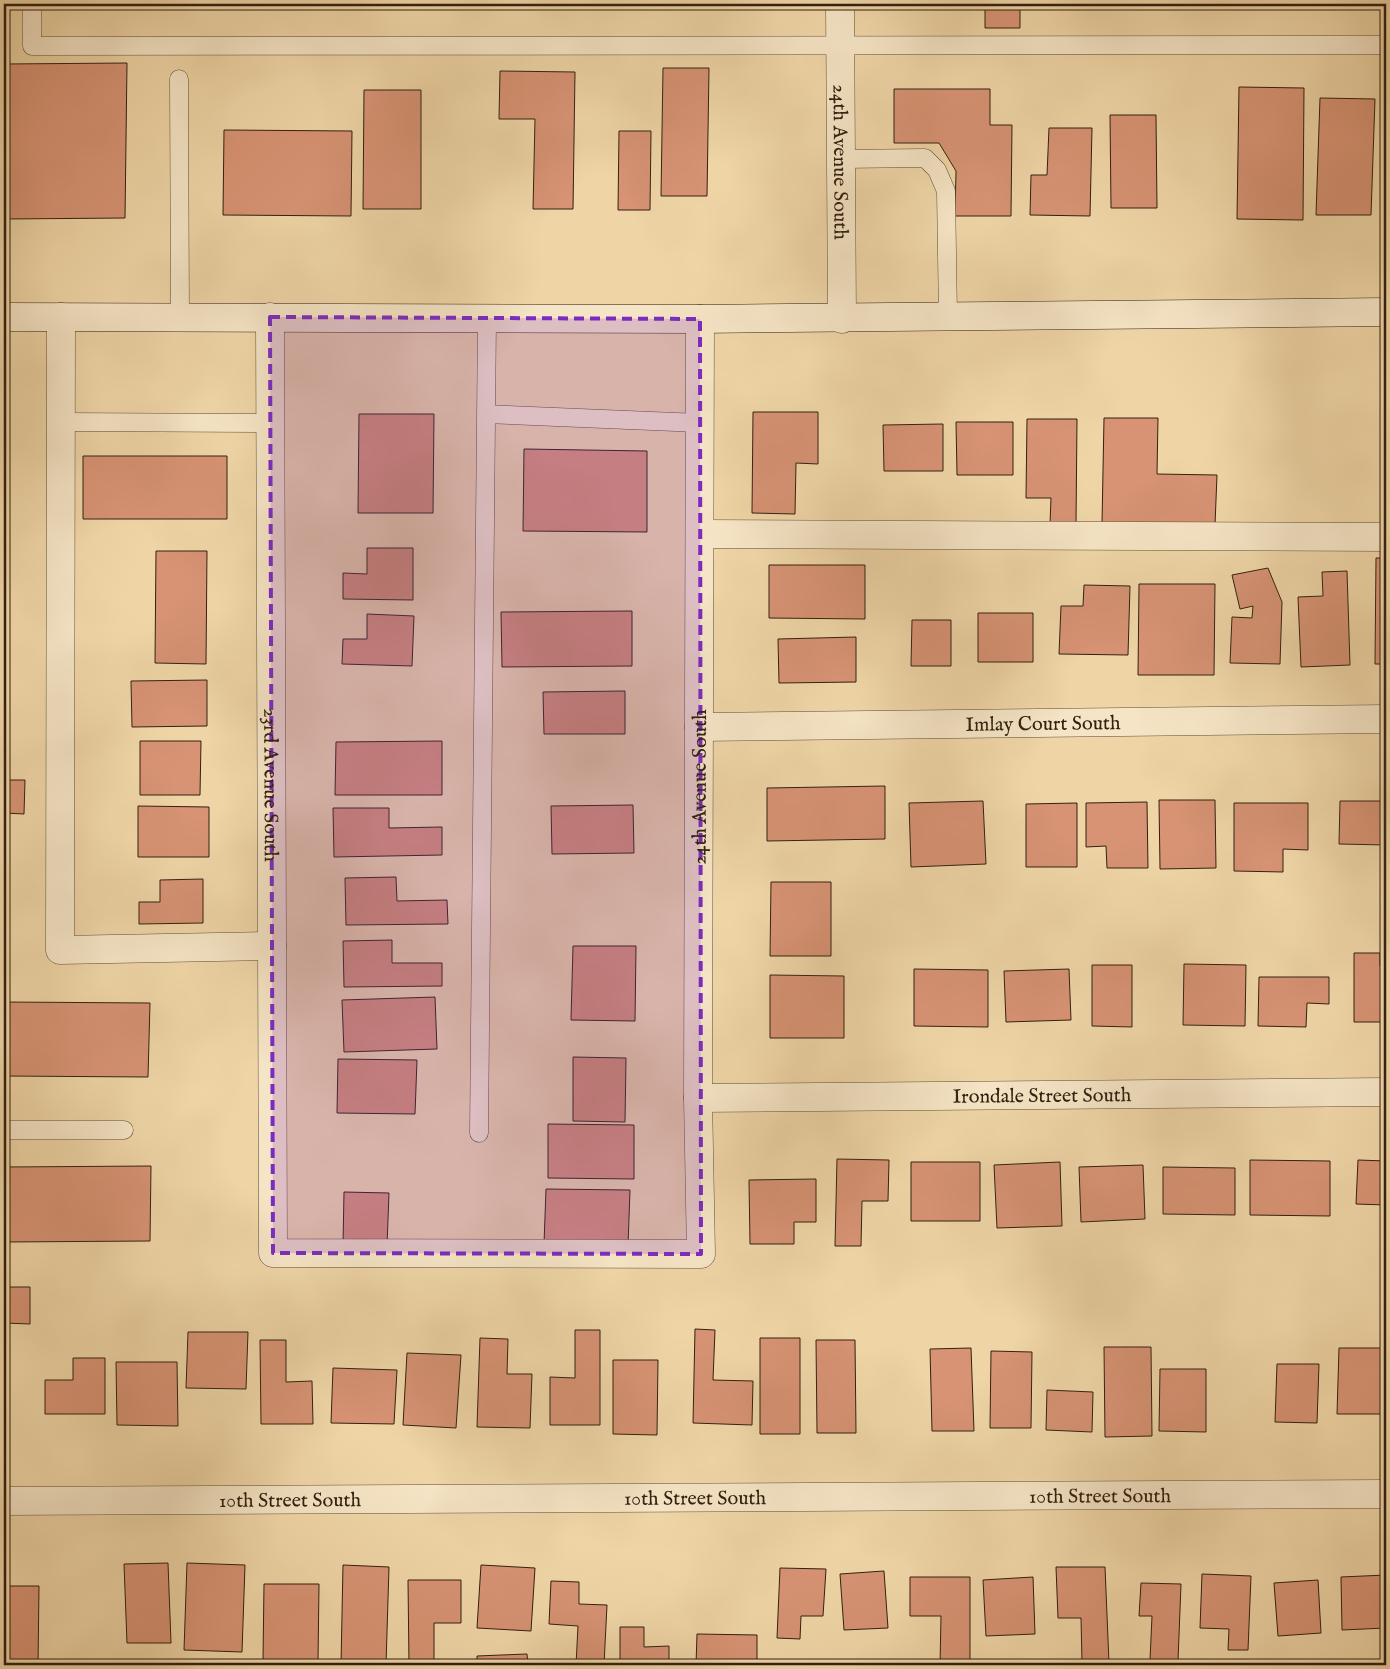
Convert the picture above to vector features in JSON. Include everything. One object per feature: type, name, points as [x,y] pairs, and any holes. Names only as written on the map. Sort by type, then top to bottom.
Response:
[{"type":"street","name":"24th Avenue South","points":[[840,4],[842,319]]},
{"type":"street","points":[[4,316],[842,319],[1386,312]]},
{"type":"street","points":[[61,316],[60,950],[272,946]]},
{"type":"street","name":"23rd Avenue South","points":[[270,317],[273,1253],[701,1254]]},
{"type":"street","name":"24th Avenue South","points":[[700,319],[698,1098],[701,1254]]},
{"type":"street","points":[[700,534],[1386,537]]},
{"type":"street","name":"Imlay Court South","points":[[699,727],[1386,719]]},
{"type":"street","name":"Irondale Street South","points":[[698,1098],[1386,1092]]},
{"type":"street","name":"10th Street South","points":[[4,1501],[1386,1494]]},
{"type":"lane","points":[[32,4],[32,46],[1386,45]]},
{"type":"lane","points":[[179,79],[180,317]]},
{"type":"lane","points":[[841,159],[925,158],[938,170],[946,191],[948,318]]},
{"type":"lane","points":[[479,1133],[487,318]]},
{"type":"lane","points":[[486,414],[700,423]]},
{"type":"lane","points":[[61,422],[270,423]]},
{"type":"lane","points":[[4,1130],[124,1130]]},
{"type":"highlighted area","points":[[270,317],[700,319],[701,1254],[273,1253]]},
{"type":"building","points":[[51,4],[105,4],[105,7],[51,7]]},
{"type":"building","points":[[154,4],[183,4],[183,7],[154,6]]},
{"type":"building","points":[[985,4],[1020,4],[1020,28],[985,28]]},
{"type":"building","points":[[127,63],[125,218],[4,219],[4,64]]},
{"type":"building","points":[[663,68],[709,68],[707,196],[661,196]]},
{"type":"building","points":[[500,71],[575,72],[573,209],[533,209],[535,119],[499,119]]},
{"type":"building","points":[[1239,87],[1304,88],[1303,220],[1237,219]]},
{"type":"building","points":[[894,89],[990,89],[990,125],[1012,125],[1011,216],[955,216],[956,171],[939,143],[894,143]]},
{"type":"building","points":[[364,90],[421,90],[421,209],[363,209]]},
{"type":"building","points":[[1320,98],[1375,99],[1371,215],[1316,215]]},
{"type":"building","points":[[1110,115],[1156,115],[1157,208],[1111,208]]},
{"type":"building","points":[[1049,128],[1092,128],[1090,216],[1030,215],[1031,175],[1047,175]]},
{"type":"building","points":[[224,130],[352,131],[351,216],[223,215]]},
{"type":"building","points":[[619,131],[651,131],[650,210],[618,210]]},
{"type":"building","points":[[753,412],[818,412],[818,464],[796,463],[795,514],[752,513]]},
{"type":"building","points":[[359,414],[434,414],[433,513],[358,513]]},
{"type":"building","points":[[1104,418],[1158,418],[1157,474],[1217,475],[1215,525],[1102,524]]},
{"type":"building","points":[[1027,419],[1077,419],[1076,525],[1050,524],[1051,498],[1026,498]]},
{"type":"building","points":[[956,422],[1013,422],[1013,475],[957,475]]},
{"type":"building","points":[[943,424],[943,471],[884,471],[883,425]]},
{"type":"building","points":[[524,449],[647,451],[647,532],[523,531]]},
{"type":"building","points":[[83,456],[227,456],[227,519],[83,519]]},
{"type":"building","points":[[367,548],[413,548],[413,600],[343,599],[343,573],[367,574]]},
{"type":"building","points":[[156,551],[207,551],[206,664],[155,663]]},
{"type":"building","points":[[1376,558],[1386,558],[1386,664],[1375,664]]},
{"type":"building","points":[[769,565],[865,565],[865,619],[769,618]]},
{"type":"building","points":[[1268,568],[1282,602],[1280,664],[1230,663],[1232,617],[1252,618],[1253,606],[1240,609],[1232,575]]},
{"type":"building","points":[[1347,571],[1350,665],[1301,667],[1298,597],[1323,596],[1322,572]]},
{"type":"building","points":[[1139,584],[1215,584],[1214,675],[1138,675]]},
{"type":"building","points":[[1084,585],[1130,586],[1128,655],[1059,654],[1061,606],[1083,606]]},
{"type":"building","points":[[632,611],[632,666],[502,667],[501,612]]},
{"type":"building","points":[[978,613],[1033,613],[1033,662],[978,662]]},
{"type":"building","points":[[367,614],[414,616],[412,666],[342,664],[343,639],[367,639]]},
{"type":"building","points":[[912,620],[951,620],[951,666],[911,666]]},
{"type":"building","points":[[856,637],[856,682],[779,683],[778,639]]},
{"type":"building","points":[[207,680],[207,726],[132,727],[131,681]]},
{"type":"building","points":[[625,691],[625,734],[544,734],[543,692]]},
{"type":"building","points":[[140,741],[201,741],[200,795],[140,795]]},
{"type":"building","points":[[442,741],[442,795],[335,795],[336,742]]},
{"type":"building","points":[[4,780],[25,780],[24,814],[4,813]]},
{"type":"building","points":[[885,786],[885,839],[767,841],[767,788]]},
{"type":"building","points":[[1159,800],[1215,800],[1216,868],[1160,869]]},
{"type":"building","points":[[983,801],[986,864],[911,867],[909,803]]},
{"type":"building","points":[[1340,801],[1386,801],[1386,845],[1339,844]]},
{"type":"building","points":[[1147,802],[1148,868],[1107,868],[1106,846],[1086,847],[1086,803]]},
{"type":"building","points":[[1077,803],[1077,867],[1026,867],[1026,804]]},
{"type":"building","points":[[1234,803],[1308,803],[1308,850],[1283,849],[1283,872],[1234,871]]},
{"type":"building","points":[[633,805],[634,853],[552,854],[551,806]]},
{"type":"building","points":[[138,806],[209,807],[209,857],[138,857]]},
{"type":"building","points":[[333,808],[389,808],[389,828],[442,827],[442,855],[334,857]]},
{"type":"building","points":[[396,877],[397,901],[447,900],[448,924],[346,925],[345,878]]},
{"type":"building","points":[[203,879],[203,923],[139,924],[139,902],[160,902],[160,880]]},
{"type":"building","points":[[771,882],[831,882],[831,956],[770,956]]},
{"type":"building","points":[[392,940],[392,963],[442,963],[442,986],[344,987],[343,941]]},
{"type":"building","points":[[573,946],[636,946],[635,1021],[571,1020]]},
{"type":"building","points":[[1354,953],[1380,953],[1380,966],[1386,966],[1386,1022],[1354,1022]]},
{"type":"building","points":[[1184,964],[1246,965],[1245,1026],[1183,1025]]},
{"type":"building","points":[[1092,965],[1132,965],[1132,1027],[1092,1026]]},
{"type":"building","points":[[914,969],[988,970],[988,1027],[914,1026]]},
{"type":"building","points":[[1069,969],[1071,1020],[1006,1022],[1004,971]]},
{"type":"building","points":[[770,975],[844,976],[844,1038],[770,1038]]},
{"type":"building","points":[[1259,977],[1329,977],[1329,1004],[1307,1003],[1306,1027],[1258,1026]]},
{"type":"building","points":[[435,997],[437,1049],[344,1052],[342,1000]]},
{"type":"building","points":[[4,1002],[150,1003],[148,1077],[4,1076]]},
{"type":"building","points":[[573,1057],[626,1058],[625,1122],[573,1121]]},
{"type":"building","points":[[338,1059],[417,1060],[415,1114],[337,1113]]},
{"type":"building","points":[[548,1124],[634,1125],[634,1179],[548,1178]]},
{"type":"building","points":[[837,1159],[889,1160],[888,1201],[862,1201],[861,1246],[835,1246]]},
{"type":"building","points":[[1250,1160],[1330,1161],[1330,1216],[1250,1215]]},
{"type":"building","points":[[1358,1160],[1386,1161],[1386,1205],[1356,1204]]},
{"type":"building","points":[[911,1162],[980,1162],[980,1221],[911,1221]]},
{"type":"building","points":[[1060,1162],[1062,1226],[997,1228],[994,1165]]},
{"type":"building","points":[[1143,1165],[1145,1219],[1081,1222],[1079,1167]]},
{"type":"building","points":[[151,1166],[150,1241],[4,1242],[4,1167]]},
{"type":"building","points":[[1163,1167],[1235,1168],[1235,1215],[1163,1214]]},
{"type":"building","points":[[816,1179],[816,1222],[794,1222],[794,1244],[750,1244],[749,1180]]},
{"type":"building","points":[[546,1189],[630,1190],[628,1246],[544,1244]]},
{"type":"building","points":[[344,1192],[389,1193],[387,1246],[343,1245]]},
{"type":"building","points":[[4,1287],[30,1287],[30,1324],[4,1323]]},
{"type":"building","points":[[695,1329],[715,1330],[713,1380],[753,1381],[752,1425],[693,1423]]},
{"type":"building","points":[[575,1330],[600,1330],[600,1425],[550,1425],[550,1377],[575,1378]]},
{"type":"building","points":[[188,1332],[248,1332],[246,1389],[186,1388]]},
{"type":"building","points":[[480,1338],[508,1339],[507,1374],[532,1374],[530,1428],[477,1427]]},
{"type":"building","points":[[760,1338],[800,1338],[800,1434],[760,1434]]},
{"type":"building","points":[[260,1340],[286,1340],[286,1382],[312,1381],[313,1424],[261,1424]]},
{"type":"building","points":[[816,1340],[855,1340],[856,1433],[817,1433]]},
{"type":"building","points":[[1104,1347],[1151,1347],[1152,1436],[1105,1437]]},
{"type":"building","points":[[971,1348],[974,1431],[932,1431],[930,1349]]},
{"type":"building","points":[[1339,1348],[1386,1348],[1386,1414],[1337,1414]]},
{"type":"building","points":[[991,1351],[1032,1352],[1031,1428],[990,1428]]},
{"type":"building","points":[[407,1353],[461,1355],[456,1428],[403,1425]]},
{"type":"building","points":[[73,1358],[105,1358],[105,1414],[45,1414],[45,1380],[73,1380]]},
{"type":"building","points":[[613,1360],[658,1360],[657,1435],[613,1434]]},
{"type":"building","points":[[116,1362],[177,1362],[178,1426],[117,1425]]},
{"type":"building","points":[[1277,1364],[1319,1364],[1317,1423],[1275,1422]]},
{"type":"building","points":[[333,1368],[397,1370],[394,1424],[331,1423]]},
{"type":"building","points":[[1160,1369],[1206,1369],[1206,1432],[1159,1431]]},
{"type":"building","points":[[4,1380],[6,1444],[4,1444]]},
{"type":"building","points":[[1047,1390],[1093,1392],[1092,1432],[1046,1430]]},
{"type":"building","points":[[168,1563],[171,1643],[127,1643],[124,1564]]},
{"type":"building","points":[[187,1563],[245,1565],[242,1652],[184,1650]]},
{"type":"building","points":[[343,1565],[389,1567],[386,1665],[341,1665]]},
{"type":"building","points":[[481,1565],[535,1568],[531,1631],[477,1628]]},
{"type":"building","points":[[1056,1567],[1105,1567],[1109,1663],[1082,1663],[1081,1618],[1058,1618]]},
{"type":"building","points":[[780,1568],[826,1569],[823,1616],[801,1616],[800,1639],[777,1638]]},
{"type":"building","points":[[884,1571],[888,1628],[844,1630],[840,1574]]},
{"type":"building","points":[[1202,1574],[1251,1576],[1248,1650],[1228,1650],[1229,1629],[1200,1628]]},
{"type":"building","points":[[1386,1575],[1386,1628],[1342,1630],[1341,1577]]},
{"type":"building","points":[[910,1577],[970,1577],[970,1665],[940,1665],[941,1616],[910,1616]]},
{"type":"building","points":[[1033,1577],[1035,1634],[986,1636],[983,1580]]},
{"type":"building","points":[[408,1580],[461,1580],[461,1623],[434,1623],[434,1665],[409,1665]]},
{"type":"building","points":[[1318,1580],[1321,1633],[1278,1636],[1274,1583]]},
{"type":"building","points":[[551,1581],[579,1582],[579,1604],[607,1605],[604,1665],[576,1665],[578,1626],[549,1624]]},
{"type":"building","points":[[1141,1583],[1181,1584],[1178,1661],[1150,1660],[1152,1616],[1139,1616]]},
{"type":"building","points":[[264,1584],[319,1584],[318,1661],[263,1660]]},
{"type":"building","points":[[4,1586],[39,1586],[38,1665],[4,1665]]},
{"type":"building","points":[[620,1627],[644,1627],[644,1647],[669,1646],[669,1665],[620,1665]]},
{"type":"building","points":[[697,1634],[757,1635],[757,1665],[696,1665]]},
{"type":"building","points":[[527,1654],[528,1665],[477,1665],[477,1656]]}]
